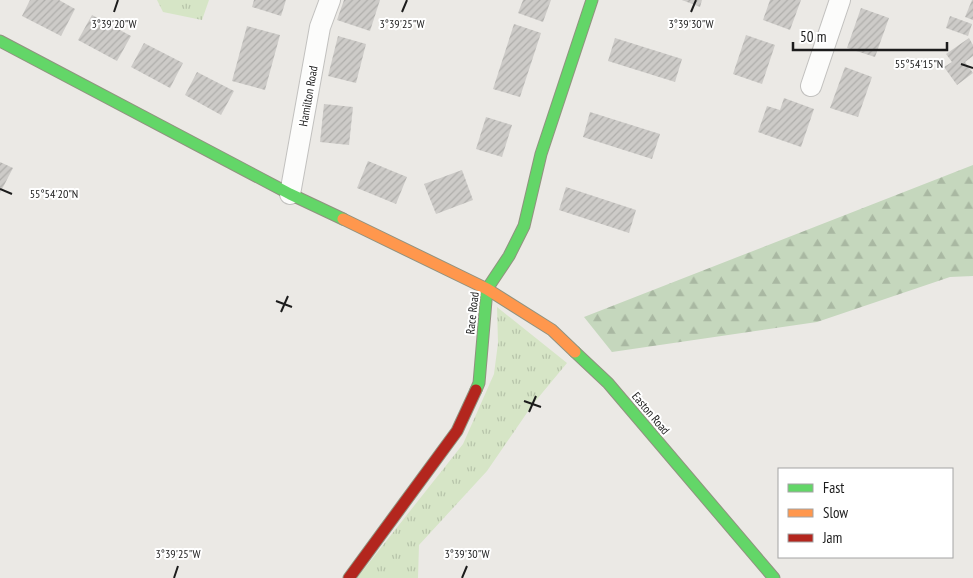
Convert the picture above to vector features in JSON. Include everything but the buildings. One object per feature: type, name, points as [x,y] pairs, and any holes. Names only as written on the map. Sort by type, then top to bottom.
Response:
[{"type":"street","name":"Hamilton Road","points":[[290,194],[320,27],[330,0]]},
{"type":"street","name":"Race Road","points":[[349,578],[457,431],[479,383],[487,289],[509,256],[524,226],[541,154],[592,0]]},
{"type":"street","points":[[811,86],[840,0]]},
{"type":"street","name":"Easton Road","points":[[0,41],[290,194],[487,289],[552,330],[608,383],[774,578]]},
{"type":"green space","points":[[157,0],[209,0],[202,20],[163,12]]},
{"type":"green space","points":[[973,165],[973,276],[950,277],[817,322],[612,352],[584,317]]},
{"type":"green space","points":[[497,307],[567,363],[533,404],[487,471],[419,545],[418,578],[357,578],[463,444],[494,374],[498,343]]},
{"type":"traffic: fast","points":[[476,390],[479,383],[487,289],[509,256],[524,226],[541,154],[592,0]]},
{"type":"traffic: fast","points":[[0,41],[290,194],[343,219]]},
{"type":"traffic: fast","points":[[575,352],[608,383],[774,578]]},
{"type":"traffic: slow","points":[[343,219],[487,289],[552,330],[575,352]]},
{"type":"traffic: jam","points":[[349,578],[457,431],[476,390]]}]
